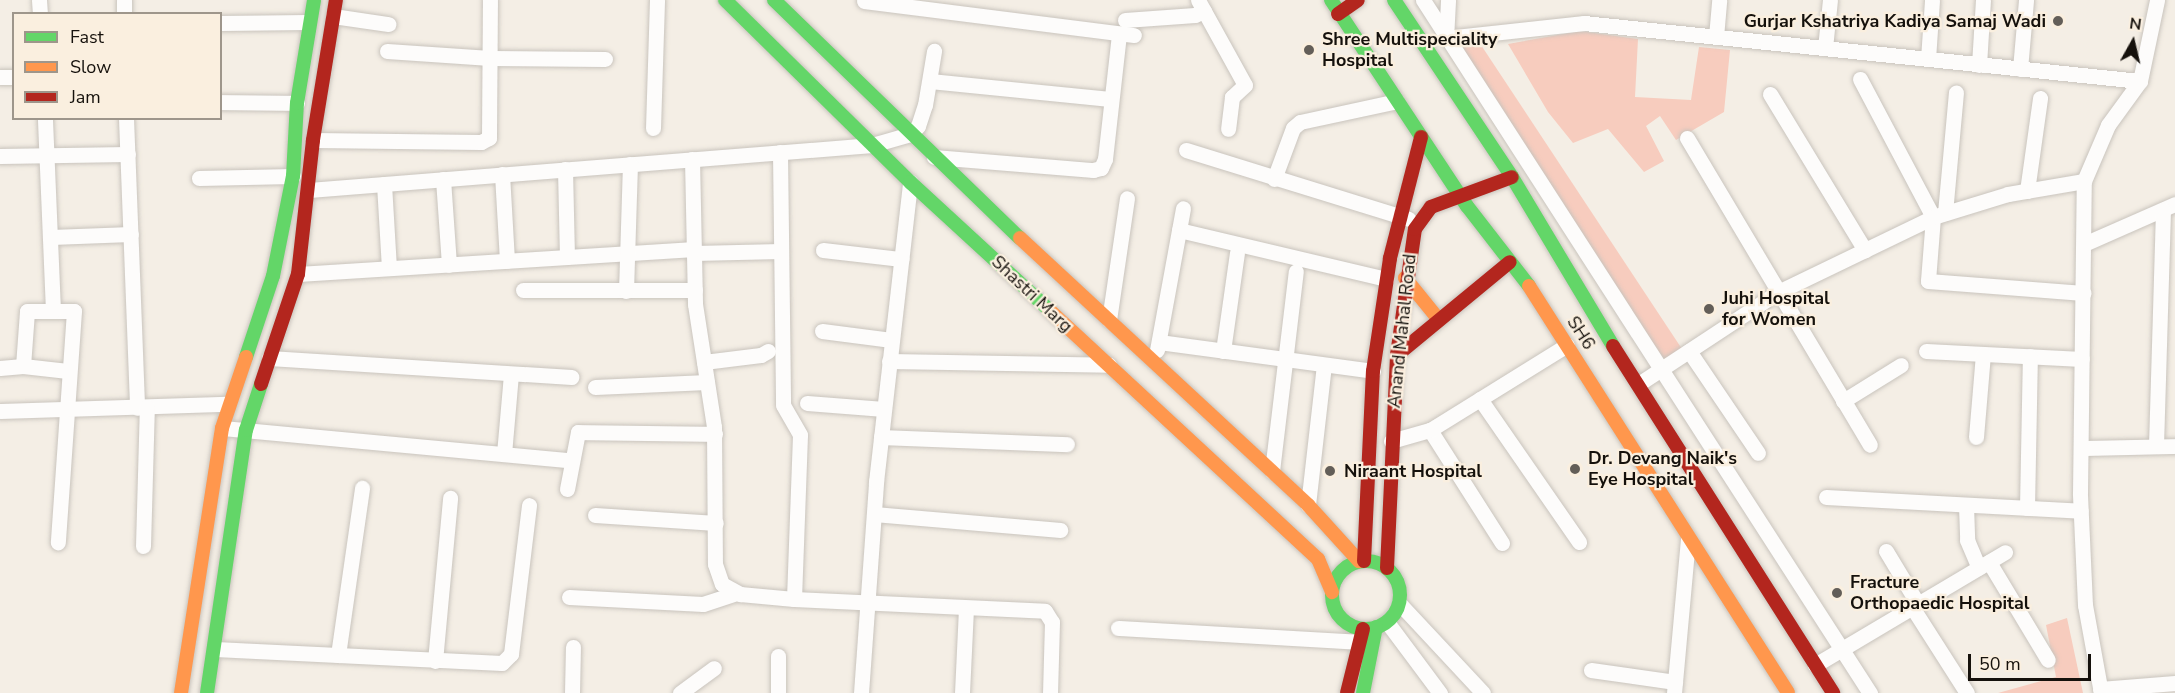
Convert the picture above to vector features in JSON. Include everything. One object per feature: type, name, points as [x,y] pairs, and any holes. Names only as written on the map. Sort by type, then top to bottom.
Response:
[{"type":"street","points":[[181,693],[222,428],[228,404],[273,276],[293,176],[297,104],[308,22],[314,0]]},
{"type":"street","points":[[207,693],[246,430],[298,274],[313,140],[336,0]]},
{"type":"street","points":[[313,140],[485,140],[490,134],[490,0]]},
{"type":"street","points":[[653,128],[657,0]]},
{"type":"street","name":"Shastri Marg","points":[[725,0],[910,182],[1318,559],[1332,592]]},
{"type":"street","name":"Shastri Marg","points":[[774,0],[933,157],[1308,505],[1361,561]]},
{"type":"street","name":"SH6","points":[[1331,0],[1338,14],[1459,195],[1510,262],[1567,345],[1788,693]]},
{"type":"street","points":[[1394,0],[1429,49],[1512,177],[1578,290],[1640,383],[1833,693]]},
{"type":"street","points":[[1423,0],[1870,693]]},
{"type":"street","points":[[1446,38],[1448,0]]},
{"type":"street","points":[[1716,37],[1719,0]]},
{"type":"street","points":[[1825,48],[1830,0]]},
{"type":"street","points":[[1928,59],[1932,0]]},
{"type":"street","points":[[1979,64],[1983,0]]},
{"type":"street","points":[[2020,69],[2026,0]]},
{"type":"street","points":[[2157,0],[2140,81],[2108,125],[2084,181],[2086,243],[2080,448],[2081,511],[2085,605],[2100,691],[2175,683]]},
{"type":"street","points":[[864,1],[1126,30],[1195,15],[1201,6],[1245,85],[1232,97],[1228,129]]},
{"type":"street","points":[[1338,14],[1353,1]]},
{"type":"street","points":[[333,16],[388,24]]},
{"type":"street","points":[[222,23],[308,22]]},
{"type":"street","points":[[1429,49],[1446,38],[1584,23],[2140,81]]},
{"type":"street","points":[[933,157],[1093,170],[1101,168],[1105,159],[1110,99],[1126,30]]},
{"type":"street","points":[[387,51],[490,58],[605,59]]},
{"type":"street","points":[[309,190],[872,145],[910,134],[918,126],[925,105],[934,51]]},
{"type":"street","points":[[1860,79],[1939,215]]},
{"type":"street","points":[[930,81],[1110,99]]},
{"type":"street","points":[[1956,93],[1939,215],[1926,274],[1931,283],[2084,293]]},
{"type":"street","points":[[1770,94],[1865,250]]},
{"type":"street","points":[[2027,191],[2040,98]]},
{"type":"street","points":[[1274,179],[1293,128],[1300,123],[1397,101]]},
{"type":"street","points":[[222,102],[297,104]]},
{"type":"street","points":[[45,120],[53,311]]},
{"type":"street","points":[[126,120],[142,408],[143,546]]},
{"type":"street","name":"Anand Mahal Road","points":[[1361,561],[1373,371],[1386,279],[1400,214],[1421,137]]},
{"type":"street","points":[[1687,138],[1870,445]]},
{"type":"street","points":[[1186,150],[1274,179],[1400,214],[1418,224],[1431,207],[1459,195],[1533,172]]},
{"type":"street","points":[[780,152],[783,405],[800,435],[794,599]]},
{"type":"street","points":[[0,156],[128,154]]},
{"type":"street","points":[[692,159],[695,290],[715,434],[717,574],[722,584],[736,593]]},
{"type":"street","points":[[626,291],[629,254],[630,164]]},
{"type":"street","points":[[565,169],[567,257]]},
{"type":"street","points":[[502,174],[507,261]]},
{"type":"street","points":[[199,178],[293,176]]},
{"type":"street","points":[[443,179],[449,265]]},
{"type":"street","points":[[1640,383],[1778,292],[1939,215],[2027,191],[2084,181]]},
{"type":"street","points":[[861,693],[881,436],[910,182]]},
{"type":"street","points":[[384,184],[389,268]]},
{"type":"street","points":[[1109,320],[1127,198]]},
{"type":"street","points":[[2086,243],[2169,207],[2156,446]]},
{"type":"street","points":[[1155,363],[1183,208]]},
{"type":"street","points":[[1179,230],[1196,223]]},
{"type":"street","name":"Anand Mahal Road","points":[[1387,568],[1391,441],[1397,355],[1405,278],[1418,224]]},
{"type":"street","points":[[1179,230],[1386,279]]},
{"type":"street","points":[[51,237],[131,234]]},
{"type":"street","points":[[824,250],[901,259]]},
{"type":"street","points":[[298,274],[629,254],[781,251]]},
{"type":"street","points":[[1223,351],[1237,253]]},
{"type":"street","points":[[1397,355],[1510,262]]},
{"type":"street","points":[[1272,471],[1296,271]]},
{"type":"street","points":[[1405,278],[1439,320]]},
{"type":"street","points":[[523,290],[695,290]]},
{"type":"street","points":[[23,366],[27,311],[74,311],[68,371],[68,410],[58,542]]},
{"type":"street","points":[[822,332],[891,340]]},
{"type":"street","points":[[1159,342],[1373,371]]},
{"type":"street","points":[[1391,441],[1430,430],[1567,345]]},
{"type":"street","points":[[704,362],[761,355],[768,351]]},
{"type":"street","points":[[1689,351],[1758,453]]},
{"type":"street","points":[[1926,351],[2082,359]]},
{"type":"street","points":[[1976,437],[1983,354]]},
{"type":"street","points":[[2027,508],[2030,356]]},
{"type":"street","points":[[269,358],[571,377]]},
{"type":"street","points":[[889,361],[1108,365]]},
{"type":"street","points":[[1308,505],[1324,365]]},
{"type":"street","points":[[1844,401],[1901,365]]},
{"type":"street","points":[[0,368],[23,366],[68,371]]},
{"type":"street","points":[[504,454],[510,374]]},
{"type":"street","points":[[594,387],[707,382]]},
{"type":"street","points":[[1480,399],[1580,542]]},
{"type":"street","points":[[807,403],[884,409]]},
{"type":"street","points":[[0,411],[228,404]]},
{"type":"street","points":[[222,428],[570,460]]},
{"type":"street","points":[[1430,430],[1503,543]]},
{"type":"street","points":[[567,489],[575,438],[585,431],[715,434]]},
{"type":"street","points":[[881,436],[1067,444]]},
{"type":"street","points":[[2080,448],[2175,446]]},
{"type":"street","points":[[338,656],[362,488]]},
{"type":"street","points":[[1826,497],[2081,511]]},
{"type":"street","points":[[435,661],[450,498]]},
{"type":"street","points":[[1966,504],[1967,540],[2048,660]]},
{"type":"street","points":[[215,649],[495,664],[508,660],[529,505]]},
{"type":"street","points":[[874,514],[1060,530]]},
{"type":"street","points":[[595,515],[716,524]]},
{"type":"street","points":[[1591,670],[1674,687],[1689,535]]},
{"type":"street","points":[[1886,551],[1915,606],[1967,693]]},
{"type":"street","points":[[1815,665],[2005,552]]},
{"type":"street","points":[[1440,693],[1371,630],[1344,621],[1333,602],[1332,592],[1340,572],[1361,561],[1387,568],[1397,580],[1400,603],[1483,693]]},
{"type":"street","points":[[569,597],[703,603],[736,593],[867,605],[1050,613],[1050,693]]},
{"type":"street","points":[[1347,693],[1371,630],[1400,603]]},
{"type":"street","points":[[962,693],[966,608]]},
{"type":"street","points":[[1118,628],[1371,630]]},
{"type":"street","points":[[1363,693],[1371,630]]},
{"type":"street","points":[[572,693],[573,647]]},
{"type":"street","points":[[778,656],[778,693]]},
{"type":"street","points":[[681,693],[714,668]]},
{"type":"shaded area","points":[[1580,31],[1638,39],[1635,97],[1691,100],[1699,47],[1730,50],[1724,112],[1676,140],[1660,116],[1646,126],[1664,161],[1644,172],[1608,129],[1573,143],[1548,112],[1508,44]]},
{"type":"shaded area","points":[[1477,39],[1682,349],[1662,363],[1460,49]]},
{"type":"shaded area","points":[[2067,618],[2083,693],[1998,693],[2056,677],[2046,625]]},
{"type":"traffic: fast","points":[[246,357],[273,276],[293,176],[297,103],[314,0]]},
{"type":"traffic: fast","points":[[725,0],[910,182],[1049,310]]},
{"type":"traffic: fast","points":[[774,0],[1020,238]]},
{"type":"traffic: fast","points":[[1331,0],[1467,206],[1529,286]]},
{"type":"traffic: fast","points":[[1394,0],[1512,177],[1613,346]]},
{"type":"traffic: fast","points":[[207,693],[246,430],[261,384]]},
{"type":"traffic: fast","points":[[1366,561],[1379,564],[1390,571],[1397,582],[1400,595],[1397,608],[1390,619],[1379,626],[1366,629],[1353,626],[1342,619],[1335,608],[1332,595],[1335,582],[1342,571],[1353,564],[1366,561]]},
{"type":"traffic: fast","points":[[1363,693],[1376,627]]},
{"type":"traffic: slow","points":[[1020,238],[1308,505],[1359,561]]},
{"type":"traffic: slow","points":[[1405,278],[1439,320]]},
{"type":"traffic: slow","points":[[1529,286],[1788,693]]},
{"type":"traffic: slow","points":[[1049,310],[1318,559],[1332,592]]},
{"type":"traffic: slow","points":[[181,693],[222,428],[246,357]]},
{"type":"traffic: jam","points":[[261,384],[298,274],[313,140],[336,0]]},
{"type":"traffic: jam","points":[[1338,14],[1358,0]]},
{"type":"traffic: jam","points":[[1364,561],[1373,371],[1390,258],[1421,137]]},
{"type":"traffic: jam","points":[[1387,568],[1397,355],[1415,229],[1431,207],[1512,177]]},
{"type":"traffic: jam","points":[[1397,355],[1510,262]]},
{"type":"traffic: jam","points":[[1613,346],[1833,693]]},
{"type":"traffic: jam","points":[[1347,693],[1363,629]]},
{"type":"place","name":"Gurjar Kshatriya Kadiya Samaj Wadi","points":[[2058,21]]},
{"type":"place","name":"Shree Multispeciality Hospital","points":[[1309,50]]},
{"type":"place","name":"Juhi Hospital for Women","points":[[1709,309]]},
{"type":"place","name":"Dr. Devang Naik's Eye Hospital","points":[[1575,469]]},
{"type":"place","name":"Niraant Hospital","points":[[1330,471]]},
{"type":"place","name":"Fracture Orthopaedic Hospital","points":[[1837,593]]}]
